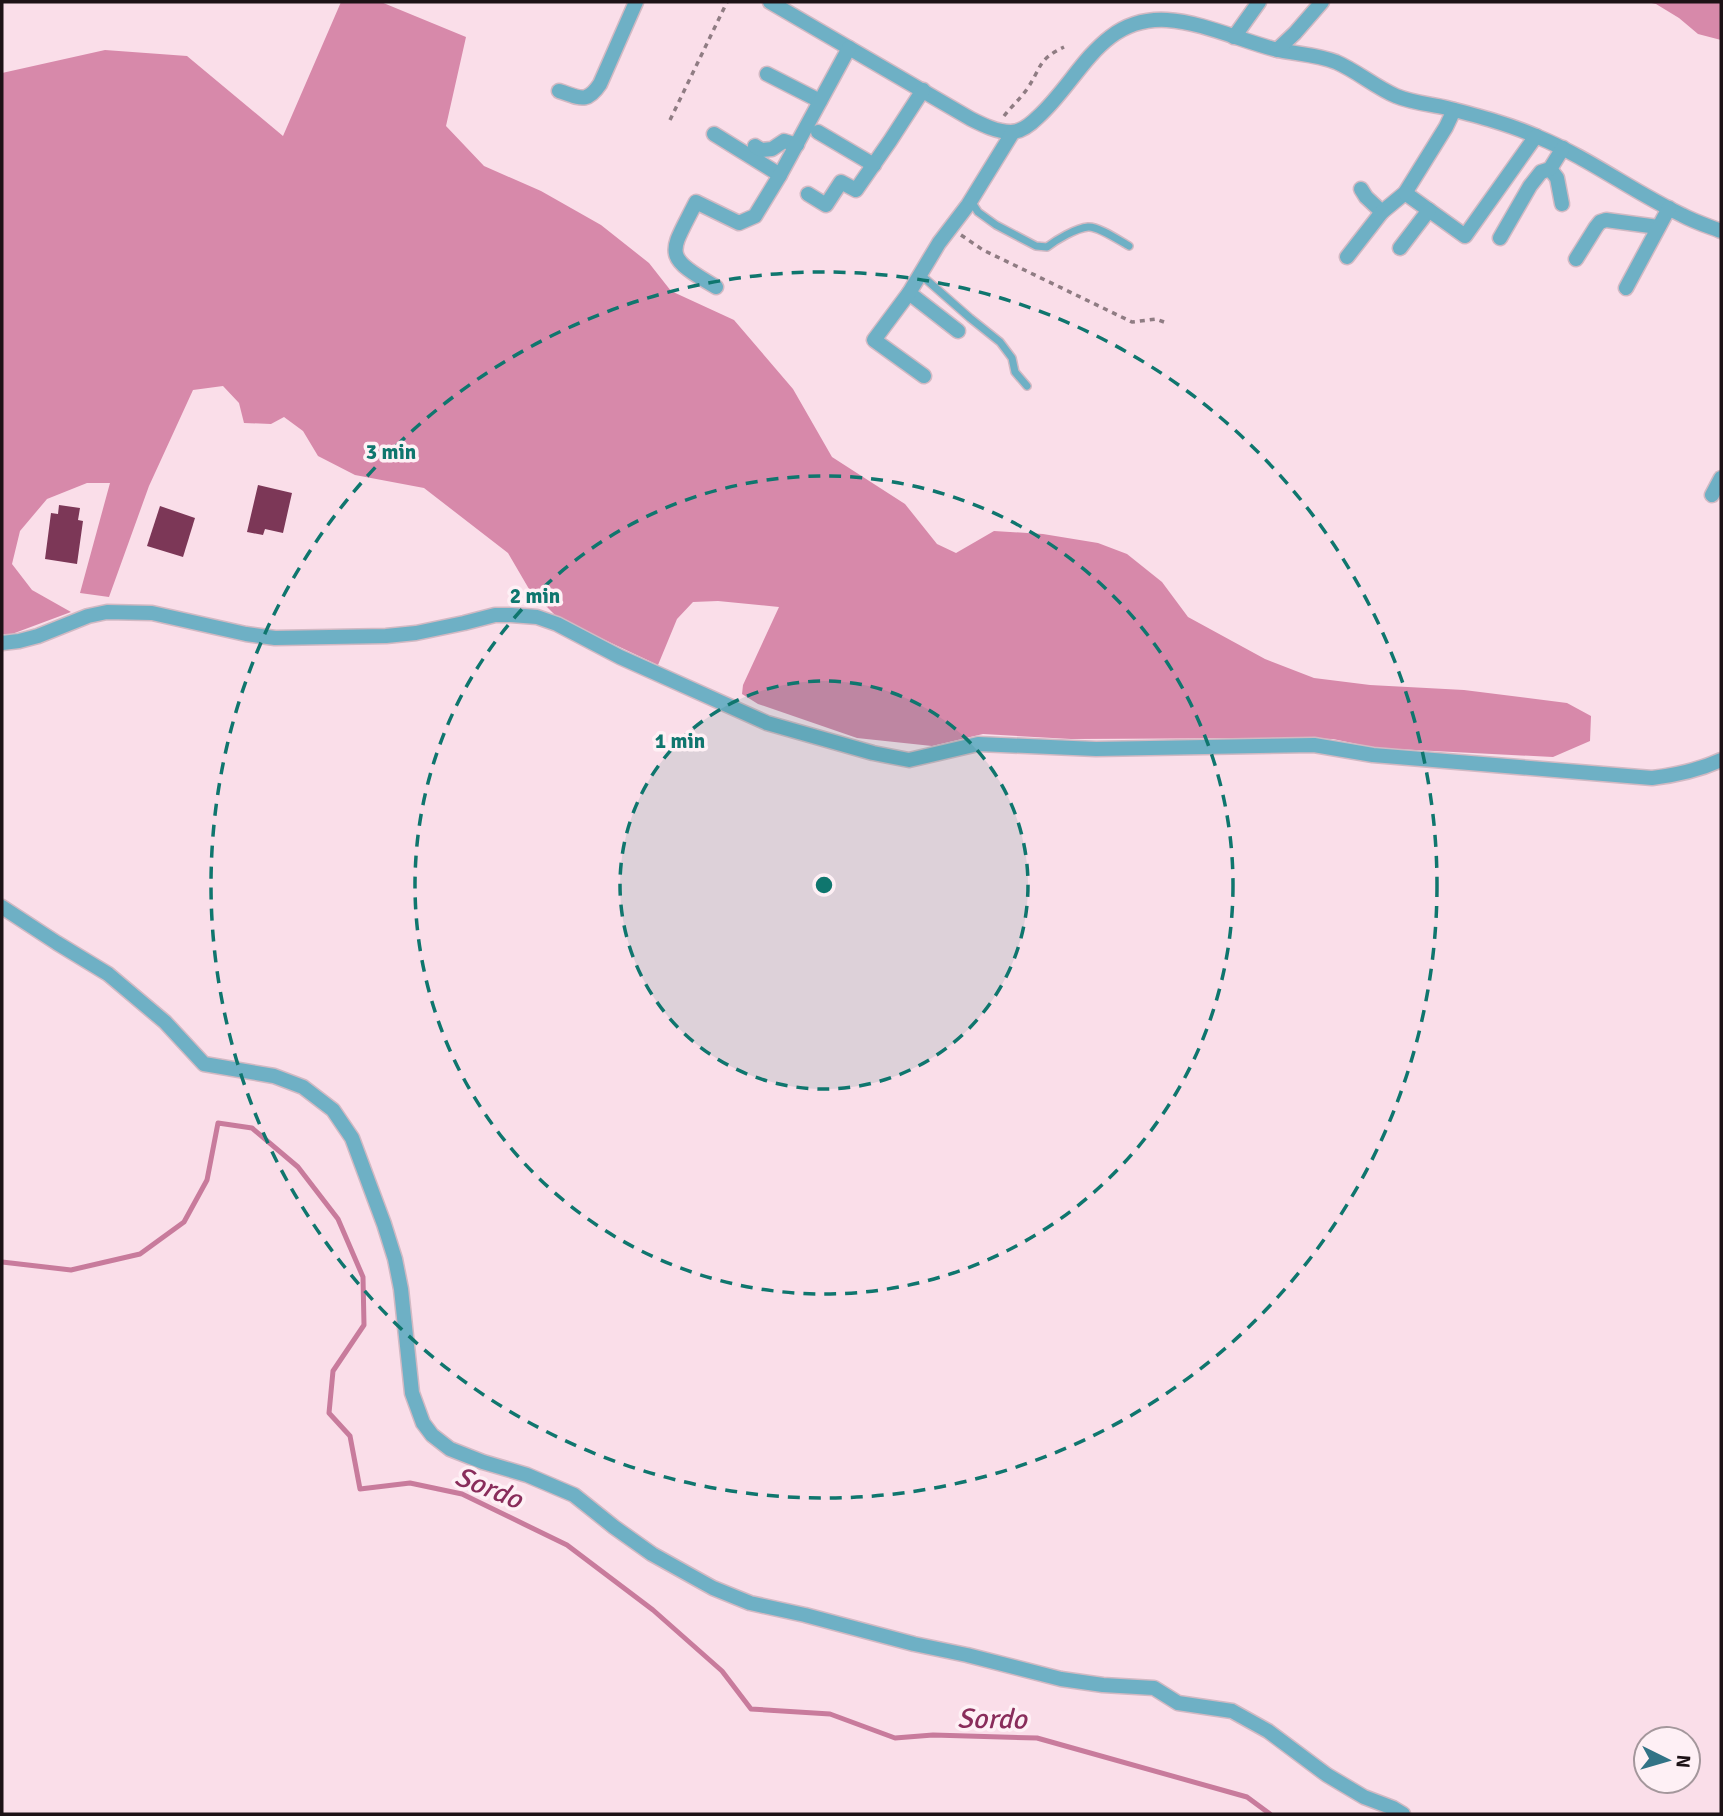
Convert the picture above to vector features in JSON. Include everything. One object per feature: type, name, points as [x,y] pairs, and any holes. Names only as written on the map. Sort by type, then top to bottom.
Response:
[{"type":"street","points":[[559,91],[583,98],[592,95],[600,84],[636,2]]},
{"type":"street","points":[[770,2],[791,7],[849,48],[971,119],[995,130],[1013,132],[1026,127],[1043,112],[1090,55],[1108,38],[1130,24],[1152,20],[1178,21],[1206,27],[1278,50],[1334,61],[1394,95],[1454,110],[1536,136],[1563,148],[1682,215],[1721,231]]},
{"type":"street","points":[[1234,37],[1259,2]]},
{"type":"street","points":[[1278,50],[1322,2]]},
{"type":"street","points":[[716,287],[689,271],[674,254],[675,245],[696,202],[739,223],[755,216],[849,48]]},
{"type":"street","points":[[767,74],[820,101]]},
{"type":"street","points":[[808,194],[826,205],[841,182],[856,190],[923,90]]},
{"type":"street","points":[[1346,257],[1382,212],[1405,193],[1454,110]]},
{"type":"street","points":[[818,132],[874,164]]},
{"type":"street","points":[[924,376],[874,340],[909,293],[1013,132]]},
{"type":"street","points":[[714,134],[780,175]]},
{"type":"street","points":[[1405,193],[1465,236],[1536,136]]},
{"type":"street","points":[[755,146],[761,150],[772,149],[784,141],[797,145]]},
{"type":"street","points":[[1500,238],[1530,186],[1541,172],[1550,169],[1563,148]]},
{"type":"street","points":[[1550,169],[1557,178],[1562,204]]},
{"type":"street","points":[[1361,189],[1382,212]]},
{"type":"street","points":[[1633,256],[1669,208]]},
{"type":"street","points":[[1400,248],[1429,210]]},
{"type":"street","points":[[1576,259],[1600,222],[1606,220],[1653,226]]},
{"type":"street","points":[[1626,288],[1653,226]]},
{"type":"street","points":[[909,293],[958,331]]},
{"type":"street","points":[[1712,495],[1721,478]]},
{"type":"street","points":[[2,643],[38,636],[89,616],[107,612],[152,613],[275,638],[386,636],[416,633],[495,615],[511,615],[537,617],[557,624],[620,657],[767,723],[873,753],[909,760],[978,744],[1096,749],[1314,745],[1373,755],[1652,778],[1701,770],[1721,760]]},
{"type":"street","points":[[2,907],[108,974],[165,1022],[204,1064],[274,1076],[303,1087],[333,1110],[352,1138],[395,1259],[401,1289],[412,1393],[423,1423],[432,1435],[450,1449],[527,1475],[574,1495],[652,1554],[713,1588],[750,1603],[1061,1679],[1154,1688],[1178,1703],[1232,1711],[1268,1731],[1336,1781],[1403,1814]]},
{"type":"lane","points":[[970,201],[978,212],[996,225],[1036,246],[1047,247],[1060,237],[1088,227],[1096,228],[1129,246]]},
{"type":"lane","points":[[920,274],[1000,342],[1027,386]]},
{"type":"path","points":[[670,120],[727,2]]},
{"type":"path","points":[[995,130],[1026,91],[1041,62],[1064,47]]},
{"type":"path","points":[[952,226],[983,250],[1132,322],[1156,319],[1164,322]]},
{"type":"shaded area","points":[[341,2],[381,2],[466,37],[446,126],[484,166],[541,191],[601,225],[649,263],[671,291],[734,320],[793,389],[832,457],[905,504],[937,544],[956,553],[994,531],[1043,534],[1098,543],[1127,554],[1162,582],[1188,617],[1265,659],[1314,678],[1370,685],[1464,690],[1567,703],[1591,716],[1590,741],[1553,757],[1376,748],[1333,739],[1299,738],[1071,739],[983,734],[932,746],[857,738],[758,704],[742,694],[743,685],[779,607],[718,601],[693,602],[677,619],[658,665],[558,618],[529,589],[508,553],[424,488],[355,475],[318,456],[303,431],[284,417],[271,424],[244,423],[239,403],[223,386],[193,390],[149,486],[109,597],[80,593],[110,483],[87,483],[47,499],[20,531],[12,564],[32,590],[71,612],[12,634],[2,634],[2,73],[105,50],[187,56],[283,136]]},
{"type":"shaded area","points":[[1647,2],[1721,2],[1721,40],[1698,34],[1679,18],[1656,4]]},
{"type":"building","points":[[258,485],[292,493],[283,533],[265,529],[263,535],[247,532]]},
{"type":"building","points":[[59,505],[80,508],[78,520],[83,521],[77,564],[45,559],[51,513],[58,514]]},
{"type":"building","points":[[160,506],[195,518],[183,557],[147,546]]},
{"type":"waterway","name":"Sordo","points":[[2,1262],[71,1270],[140,1254],[184,1222],[207,1180],[218,1123],[252,1128],[298,1167],[338,1219],[363,1277],[364,1325],[333,1371],[329,1413],[350,1436],[360,1489],[410,1483],[462,1494],[567,1545],[653,1610],[722,1671],[751,1709],[830,1714],[895,1738],[933,1735],[1037,1738],[1247,1797],[1270,1814]]}]
